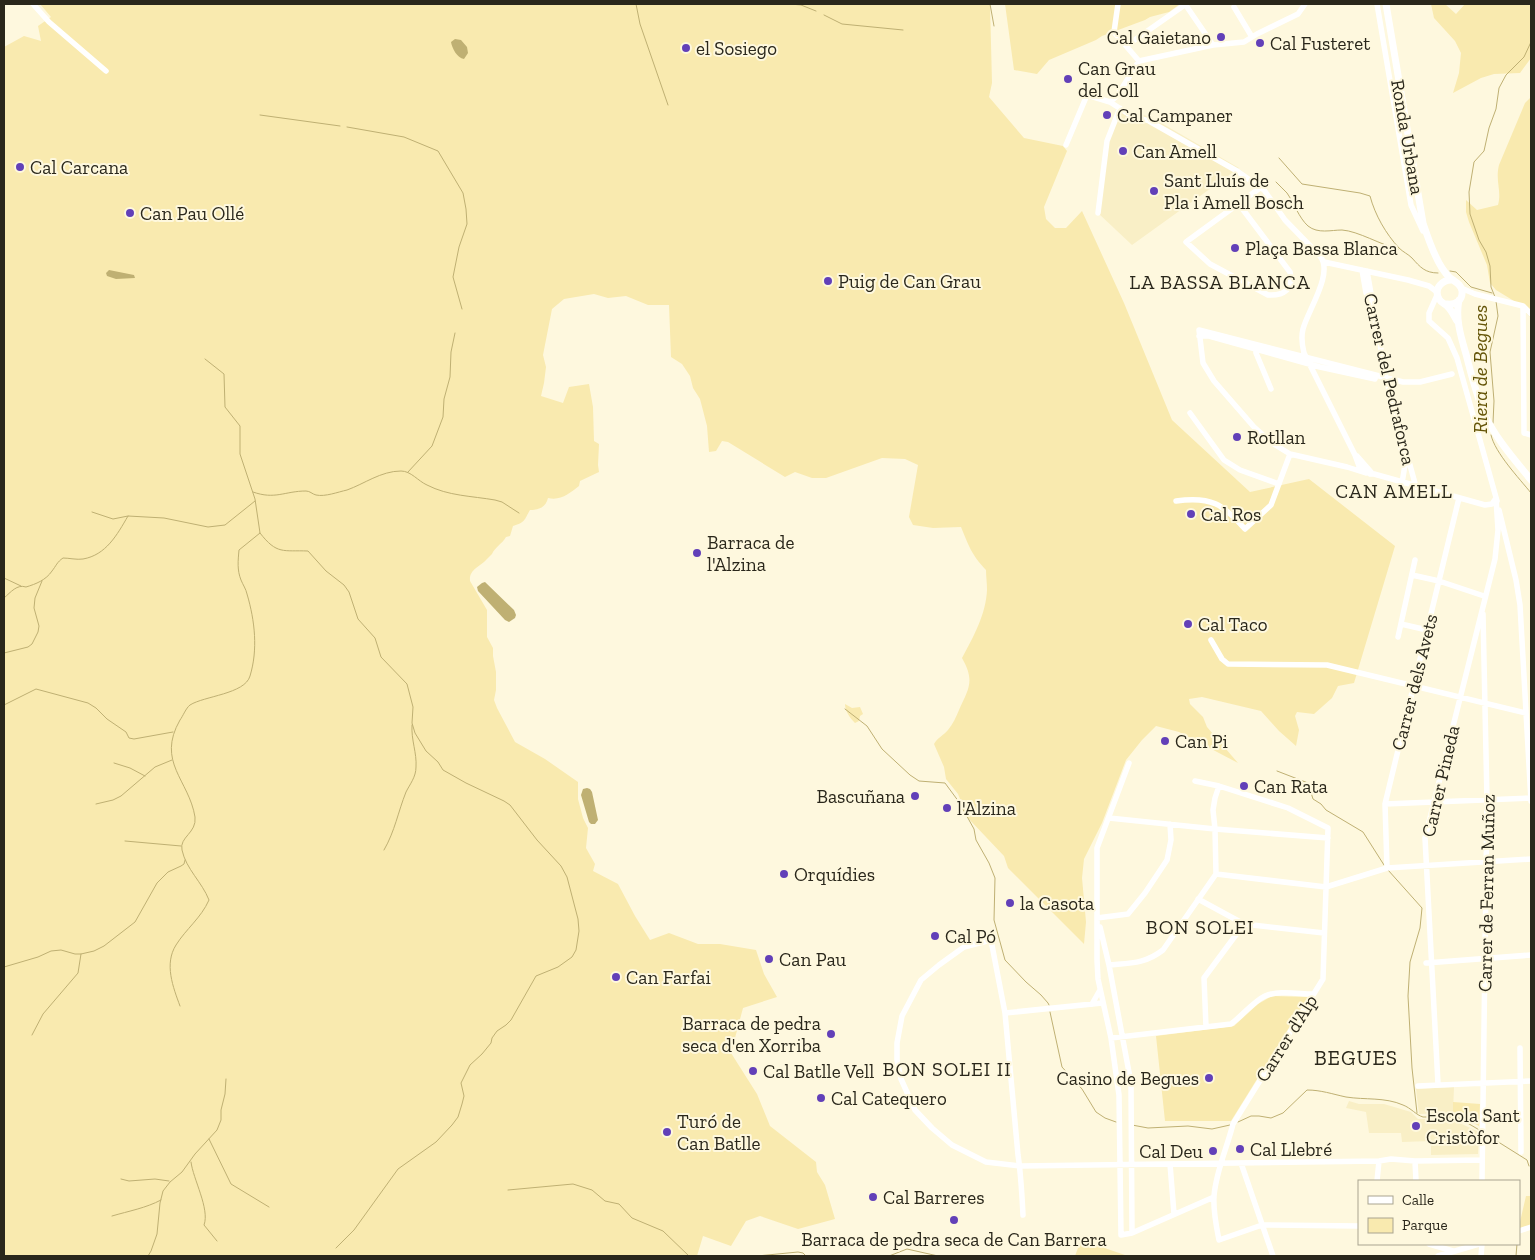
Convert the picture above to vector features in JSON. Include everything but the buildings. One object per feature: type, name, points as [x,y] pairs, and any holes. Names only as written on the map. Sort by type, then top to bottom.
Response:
[{"type":"main road","name":"Ronda Urbana","points":[[1386,4],[1421,210],[1432,247],[1441,267],[1442,274],[1439,289]]},
{"type":"main road","name":"Ronda Urbana","points":[[1441,267],[1461,288]]},
{"type":"main road","points":[[1453,280],[1446,280],[1439,289],[1444,303],[1459,326]]},
{"type":"main road","points":[[1461,288],[1462,293],[1458,314],[1459,326],[1475,386],[1488,421],[1531,480]]},
{"type":"main road","points":[[1444,303],[1454,304],[1460,300]]},
{"type":"street","points":[[33,4],[49,22],[106,72]]},
{"type":"street","points":[[1118,4],[1114,32],[1139,61]]},
{"type":"street","points":[[1126,46],[1185,4],[1213,45]]},
{"type":"street","points":[[1110,102],[1117,96],[1139,61],[1213,45],[1244,42],[1298,14],[1304,4]]},
{"type":"street","points":[[1377,4],[1411,205],[1432,247]]},
{"type":"street","points":[[1234,7],[1252,37]]},
{"type":"street","points":[[1066,145],[1087,95],[1110,102],[1130,114],[1149,121],[1229,166],[1264,190],[1285,220],[1324,262],[1324,275],[1302,330],[1302,342],[1304,352],[1358,464],[1370,473],[1485,506],[1497,513]]},
{"type":"street","points":[[1098,213],[1107,141],[1120,108]]},
{"type":"street","points":[[1238,204],[1290,272],[1292,279],[1287,291],[1278,295],[1268,295],[1210,264],[1186,242],[1238,204],[1260,188]]},
{"type":"street","points":[[1324,262],[1408,280],[1439,289],[1429,313],[1429,321],[1448,338],[1458,358],[1496,498],[1516,580],[1520,605],[1531,799],[1385,804]]},
{"type":"street","name":"Carrer del Pedraforca","points":[[1364,270],[1405,465],[1402,483]]},
{"type":"street","points":[[1461,288],[1475,294],[1523,306],[1531,314]]},
{"type":"street","points":[[1460,300],[1475,294]]},
{"type":"street","points":[[1432,307],[1444,303]]},
{"type":"street","points":[[1523,306],[1524,433],[1531,435]]},
{"type":"street","points":[[1358,464],[1348,467],[1290,454],[1272,443],[1254,427],[1214,381],[1203,362],[1199,333],[1308,360],[1320,367],[1404,382],[1420,382],[1452,374]]},
{"type":"street","points":[[1255,346],[1256,353],[1271,389]]},
{"type":"street","name":"Carrer del Pedraforca","points":[[1386,379],[1416,486]]},
{"type":"street","points":[[1190,413],[1224,460],[1240,470],[1279,484]]},
{"type":"street","points":[[1176,501],[1203,500],[1219,504],[1234,516],[1245,529],[1271,505],[1290,454]]},
{"type":"street","points":[[1348,467],[1358,464]]},
{"type":"street","points":[[1358,464],[1370,473]]},
{"type":"street","name":"Carrer dels Avets","points":[[1388,869],[1385,804],[1459,498]]},
{"type":"street","points":[[1485,506],[1492,504],[1496,498]]},
{"type":"street","name":"Carrer Pineda","points":[[1438,1084],[1429,963],[1425,838],[1495,558],[1498,540],[1496,498]]},
{"type":"street","points":[[1398,637],[1415,560]]},
{"type":"street","points":[[1412,574],[1484,596]]},
{"type":"street","name":"Carrer de Ferran Muñoz","points":[[1482,1180],[1487,862],[1483,604]]},
{"type":"street","points":[[1401,624],[1427,630]]},
{"type":"street","points":[[1211,640],[1222,659],[1228,664],[1326,665],[1526,713]]},
{"type":"street","points":[[1129,763],[1097,848],[1097,960],[1102,1003],[1111,1038],[1119,1095],[1121,1235],[1132,1233],[1214,1196]]},
{"type":"street","points":[[1108,965],[1142,962],[1155,956],[1167,945],[1216,874],[1213,810],[1219,786],[1195,780]]},
{"type":"street","name":"Carrer d'Alp","points":[[1219,786],[1288,808],[1328,828],[1323,979],[1236,1119],[1220,1163],[1214,1196],[1214,1215],[1218,1240],[1262,1225]]},
{"type":"street","points":[[1109,818],[1328,838]]},
{"type":"street","points":[[1098,918],[1128,914],[1145,893],[1167,860],[1171,840],[1170,824]]},
{"type":"street","points":[[1216,874],[1326,887],[1388,869],[1531,859]]},
{"type":"street","points":[[1198,899],[1244,924],[1324,933]]},
{"type":"street","points":[[1098,918],[1131,1083],[1132,1233]]},
{"type":"street","points":[[1206,1026],[1204,978],[1244,924]]},
{"type":"street","points":[[1023,1214],[1020,1166],[1005,1013],[991,940],[964,947],[921,980],[902,1016],[897,1043],[897,1060],[901,1079],[915,1110],[952,1145],[986,1162],[1020,1166],[1379,1161],[1391,1159],[1415,1161],[1482,1160]]},
{"type":"street","points":[[1429,963],[1531,956]]},
{"type":"street","points":[[1092,1004],[1100,990]]},
{"type":"street","points":[[1111,1038],[1231,1024],[1254,1003],[1266,996],[1313,994]]},
{"type":"street","points":[[1005,1013],[1102,1003]]},
{"type":"street","points":[[1520,1048],[1521,1152]]},
{"type":"street","points":[[1418,1086],[1531,1081]]},
{"type":"street","points":[[1377,1180],[1379,1161]]},
{"type":"street","points":[[1415,1161],[1416,1180]]},
{"type":"street","points":[[1241,1163],[1273,1256]]},
{"type":"street","points":[[1170,1164],[1174,1214]]},
{"type":"street","points":[[1262,1225],[1358,1226]]},
{"type":"street","points":[[1433,1245],[1454,1251]]},
{"type":"street","points":[[1439,1256],[1476,1245]]},
{"type":"shaded area","points":[[455,39],[461,40],[467,47],[468,53],[464,59],[457,55],[452,47],[451,42]]},
{"type":"shaded area","name":"Sant Lluís de Pla i Amell Bosch","points":[[1121,106],[1131,112],[1151,117],[1239,168],[1132,245],[1098,213],[1107,141]]},
{"type":"shaded area","points":[[109,270],[134,275],[135,278],[116,279],[107,276],[106,273]]},
{"type":"shaded area","points":[[485,582],[514,610],[515,618],[509,622],[505,620],[478,591],[477,587]]},
{"type":"shaded area","points":[[587,788],[592,792],[598,820],[595,824],[589,822],[581,795],[583,789]]},
{"type":"shaded area","points":[[1454,1087],[1453,1113],[1419,1114],[1416,1089]]},
{"type":"shaded area","name":"Escola Sant Cristòfor","points":[[1349,1101],[1359,1104],[1384,1104],[1411,1112],[1418,1119],[1451,1119],[1479,1132],[1478,1154],[1431,1155],[1431,1141],[1402,1142],[1401,1133],[1369,1133],[1366,1112],[1346,1108]]},
{"type":"green space","points":[[40,4],[990,4],[992,83],[989,97],[1024,138],[1063,146],[1067,151],[1044,207],[1046,219],[1055,228],[1066,228],[1082,211],[1124,303],[1172,420],[1250,492],[1309,479],[1395,546],[1354,683],[1338,686],[1332,698],[1314,714],[1297,712],[1295,716],[1299,730],[1296,746],[1261,711],[1202,697],[1189,699],[1190,704],[1203,717],[1207,727],[1238,763],[1179,732],[1156,726],[1126,760],[1102,823],[1084,859],[1082,878],[1086,922],[1084,944],[1008,868],[1004,856],[967,817],[958,794],[946,779],[944,767],[934,744],[951,725],[968,690],[968,673],[962,658],[982,617],[987,590],[986,570],[968,545],[961,527],[933,528],[913,525],[909,517],[918,465],[905,459],[882,458],[826,478],[812,478],[795,472],[785,477],[728,442],[722,441],[716,451],[709,452],[707,426],[700,399],[693,388],[690,376],[682,364],[671,357],[669,305],[648,305],[626,296],[608,298],[594,294],[564,299],[552,309],[543,355],[546,367],[541,396],[563,403],[569,387],[589,384],[593,407],[594,441],[599,444],[599,472],[580,481],[579,486],[565,496],[553,499],[548,498],[546,504],[542,507],[530,510],[523,522],[513,526],[510,536],[506,537],[492,554],[471,574],[470,581],[487,610],[487,637],[493,648],[496,672],[494,700],[515,742],[545,759],[578,782],[578,799],[588,828],[586,848],[595,864],[593,871],[618,884],[650,940],[669,933],[698,944],[720,944],[756,950],[764,974],[777,997],[743,1008],[731,1053],[757,1094],[770,1126],[816,1162],[817,1172],[825,1185],[835,1219],[798,1229],[760,1216],[746,1221],[731,1246],[703,1236],[697,1256],[4,1256],[4,47],[24,36],[41,41],[38,26],[51,17]]},
{"type":"green space","points":[[1005,4],[1180,4],[1169,12],[1150,17],[1102,36],[1049,60],[1037,74],[1014,70]]},
{"type":"green space","points":[[1431,4],[1445,4],[1456,14],[1465,4],[1531,4],[1531,58],[1520,73],[1494,74],[1481,78],[1453,93],[1459,73],[1461,53],[1455,41],[1434,18]]},
{"type":"green space","points":[[1531,97],[1531,318],[1514,301],[1496,290],[1490,283],[1487,265],[1466,212],[1466,200],[1477,210],[1498,205],[1499,165],[1525,103]]},
{"type":"green space","points":[[845,704],[852,708],[860,707],[863,714],[860,716],[859,721],[855,723],[851,719]]},
{"type":"green space","name":"Casino de Begues","points":[[1272,996],[1308,997],[1231,1121],[1165,1121],[1156,1036],[1234,1026],[1258,1004]]},
{"type":"green space","points":[[1453,1102],[1480,1104],[1479,1126],[1453,1113]]},
{"type":"green space","points":[[1526,1196],[1531,1196],[1531,1227],[1520,1231],[1520,1222]]},
{"type":"green space","points":[[1081,1240],[1125,1255],[1125,1256],[1075,1256]]},
{"type":"waterway","points":[[636,4],[640,24],[668,105]]},
{"type":"waterway","points":[[790,4],[801,5],[816,11]]},
{"type":"waterway","points":[[990,4],[994,26]]},
{"type":"waterway","points":[[824,15],[842,24],[903,30]]},
{"type":"waterway","name":"Riera de Begues","points":[[1495,297],[1491,287],[1490,266],[1486,252],[1479,240],[1470,214],[1469,192],[1474,162],[1484,151],[1489,128],[1496,109],[1499,88],[1506,75],[1524,57],[1531,42]]},
{"type":"waterway","points":[[260,115],[340,126]]},
{"type":"waterway","points":[[347,127],[404,137],[438,151],[463,193],[466,209],[467,224],[459,247],[453,277],[462,309]]},
{"type":"waterway","points":[[1279,158],[1302,184],[1370,196],[1382,224],[1399,248],[1423,269],[1438,273]]},
{"type":"waterway","points":[[1276,182],[1287,193],[1299,215],[1308,226],[1320,231],[1348,231],[1398,249]]},
{"type":"waterway","points":[[1450,271],[1456,272],[1471,287],[1492,293]]},
{"type":"waterway","name":"Riera de Begues","points":[[1493,423],[1494,401],[1490,352],[1498,316],[1496,301]]},
{"type":"waterway","points":[[408,472],[432,446],[443,417],[444,399],[450,377],[451,352],[455,333]]},
{"type":"waterway","points":[[180,1006],[171,976],[172,952],[209,900],[187,863],[182,850],[183,842],[193,827],[195,817],[192,804],[176,770],[171,748],[180,720],[190,705],[233,691],[247,682],[250,676],[255,646],[254,625],[247,592],[239,573],[238,558],[239,550],[260,533],[255,499],[240,454],[240,426],[225,407],[224,374],[205,359]]},
{"type":"waterway","name":"Riera de Begues","points":[[1491,435],[1497,450],[1531,493]]},
{"type":"waterway","points":[[253,492],[274,495],[309,491],[316,495],[327,495],[347,490],[387,473],[405,471],[435,489],[452,494],[495,500],[502,502],[519,513]]},
{"type":"waterway","points":[[4,598],[17,588],[26,587],[44,579],[63,558],[83,559],[98,553],[115,537],[128,516],[164,518],[208,527],[225,525],[255,501]]},
{"type":"waterway","points":[[92,512],[113,519],[128,516]]},
{"type":"waterway","points":[[260,533],[271,545],[281,550],[308,551],[326,571],[344,585],[349,592],[358,619],[375,638],[381,657],[407,684],[413,707],[412,723],[415,733],[426,751],[438,762],[443,770],[510,805],[537,840],[561,866],[567,877],[578,919],[579,931],[576,950],[572,957],[558,967],[536,976],[511,1020],[497,1031],[491,1043],[470,1065],[461,1083],[464,1096],[458,1117],[436,1142],[398,1169],[354,1230],[336,1248]]},
{"type":"waterway","points":[[4,578],[21,586]]},
{"type":"waterway","points":[[4,653],[28,647],[32,644],[39,626],[34,608],[35,598],[42,581]]},
{"type":"waterway","points":[[4,705],[36,689],[88,703],[126,732],[129,738],[134,739],[173,732]]},
{"type":"waterway","points":[[845,709],[867,726],[882,749],[910,775],[919,781],[945,783],[959,802],[974,829],[976,840],[995,878],[994,920],[1005,960],[1049,1005]]},
{"type":"waterway","points":[[384,850],[416,771],[412,725]]},
{"type":"waterway","points":[[96,804],[121,796],[155,767],[172,760]]},
{"type":"waterway","points":[[114,763],[130,768],[145,776]]},
{"type":"waterway","points":[[1277,771],[1308,783],[1313,799],[1326,810],[1363,832],[1384,865]]},
{"type":"waterway","points":[[125,841],[181,846]]},
{"type":"waterway","points":[[4,967],[51,951],[61,950],[81,954],[104,946],[135,922],[157,883],[168,872],[184,864],[185,860]]},
{"type":"waterway","points":[[1388,870],[1422,908],[1420,928],[1410,962],[1408,996],[1412,1068],[1417,1113]]},
{"type":"waterway","points":[[32,1035],[43,1014],[78,973],[81,954]]},
{"type":"waterway","points":[[1050,1012],[1062,1067],[1082,1089],[1096,1112],[1116,1122]]},
{"type":"waterway","points":[[148,1256],[157,1234],[163,1191],[182,1172],[195,1154],[217,1130],[221,1120],[226,1079]]},
{"type":"waterway","points":[[1238,1122],[1251,1116],[1271,1118],[1283,1113],[1307,1090],[1312,1090],[1346,1097],[1396,1102],[1423,1117],[1459,1118],[1481,1131]]},
{"type":"waterway","points":[[1132,1125],[1148,1128],[1188,1126],[1212,1129],[1230,1125]]},
{"type":"waterway","points":[[1484,1133],[1527,1160],[1529,1166]]},
{"type":"waterway","points":[[209,1139],[231,1184],[269,1207]]},
{"type":"waterway","points":[[191,1162],[205,1211],[204,1225],[217,1241]]},
{"type":"waterway","points":[[121,1179],[129,1181],[155,1179],[169,1181]]},
{"type":"waterway","points":[[508,1190],[573,1184],[592,1190],[605,1201],[619,1204],[632,1218],[663,1231],[689,1256]]},
{"type":"waterway","points":[[112,1216],[161,1200]]},
{"type":"waterway","points":[[1516,1256],[1517,1245]]},
{"type":"waterway","points":[[889,1256],[907,1249],[938,1256]]},
{"type":"waterway","points":[[757,1256],[798,1252],[806,1256]]},
{"type":"place","name":"Cal Gaietano","points":[[1221,37]]},
{"type":"place","name":"Cal Fusteret","points":[[1260,43]]},
{"type":"place","name":"el Sosiego","points":[[686,48]]},
{"type":"place","name":"Can Grau del Coll","points":[[1068,79]]},
{"type":"place","name":"Cal Campaner","points":[[1107,115]]},
{"type":"place","name":"Can Amell","points":[[1123,151]]},
{"type":"place","name":"Cal Carcana","points":[[20,167]]},
{"type":"place","name":"Sant Lluís de Pla i Amell Bosch","points":[[1154,191]]},
{"type":"place","name":"Can Pau Ollé","points":[[130,213]]},
{"type":"place","name":"Plaça Bassa Blanca","points":[[1235,248]]},
{"type":"place","name":"Puig de Can Grau","points":[[828,281]]},
{"type":"place","name":"Rotllan","points":[[1237,437]]},
{"type":"place","name":"Cal Ros","points":[[1191,514]]},
{"type":"place","name":"Barraca de l'Alzina","points":[[697,553]]},
{"type":"place","name":"Cal Taco","points":[[1188,624]]},
{"type":"place","name":"Can Pi","points":[[1165,741]]},
{"type":"place","name":"Can Rata","points":[[1244,786]]},
{"type":"place","name":"Bascuñana","points":[[915,796]]},
{"type":"place","name":"l'Alzina","points":[[947,808]]},
{"type":"place","name":"Orquídies","points":[[784,874]]},
{"type":"place","name":"la Casota","points":[[1010,903]]},
{"type":"place","name":"Cal Pó","points":[[935,936]]},
{"type":"place","name":"Can Pau","points":[[769,959]]},
{"type":"place","name":"Can Farfai","points":[[616,977]]},
{"type":"place","name":"Barraca de pedra seca d'en Xorriba","points":[[831,1034]]},
{"type":"place","name":"Cal Batlle Vell","points":[[753,1071]]},
{"type":"place","name":"Casino de Begues","points":[[1209,1078]]},
{"type":"place","name":"Cal Catequero","points":[[821,1098]]},
{"type":"place","name":"Escola Sant Cristòfor","points":[[1416,1126]]},
{"type":"place","name":"Turó de Can Batlle","points":[[667,1132]]},
{"type":"place","name":"Cal Llebré","points":[[1240,1149]]},
{"type":"place","name":"Cal Deu","points":[[1213,1151]]},
{"type":"place","name":"Cal Barreres","points":[[873,1197]]},
{"type":"place","name":"Barraca de pedra seca de Can Barrera","points":[[954,1220]]},
{"type":"district","name":"LA BASSA BLANCA","points":[[1220,282]]},
{"type":"district","name":"CAN AMELL","points":[[1394,491]]},
{"type":"district","name":"BON SOLEI","points":[[1200,927]]},
{"type":"district","name":"BEGUES","points":[[1356,1058]]},
{"type":"district","name":"BON SOLEI II","points":[[947,1069]]}]
